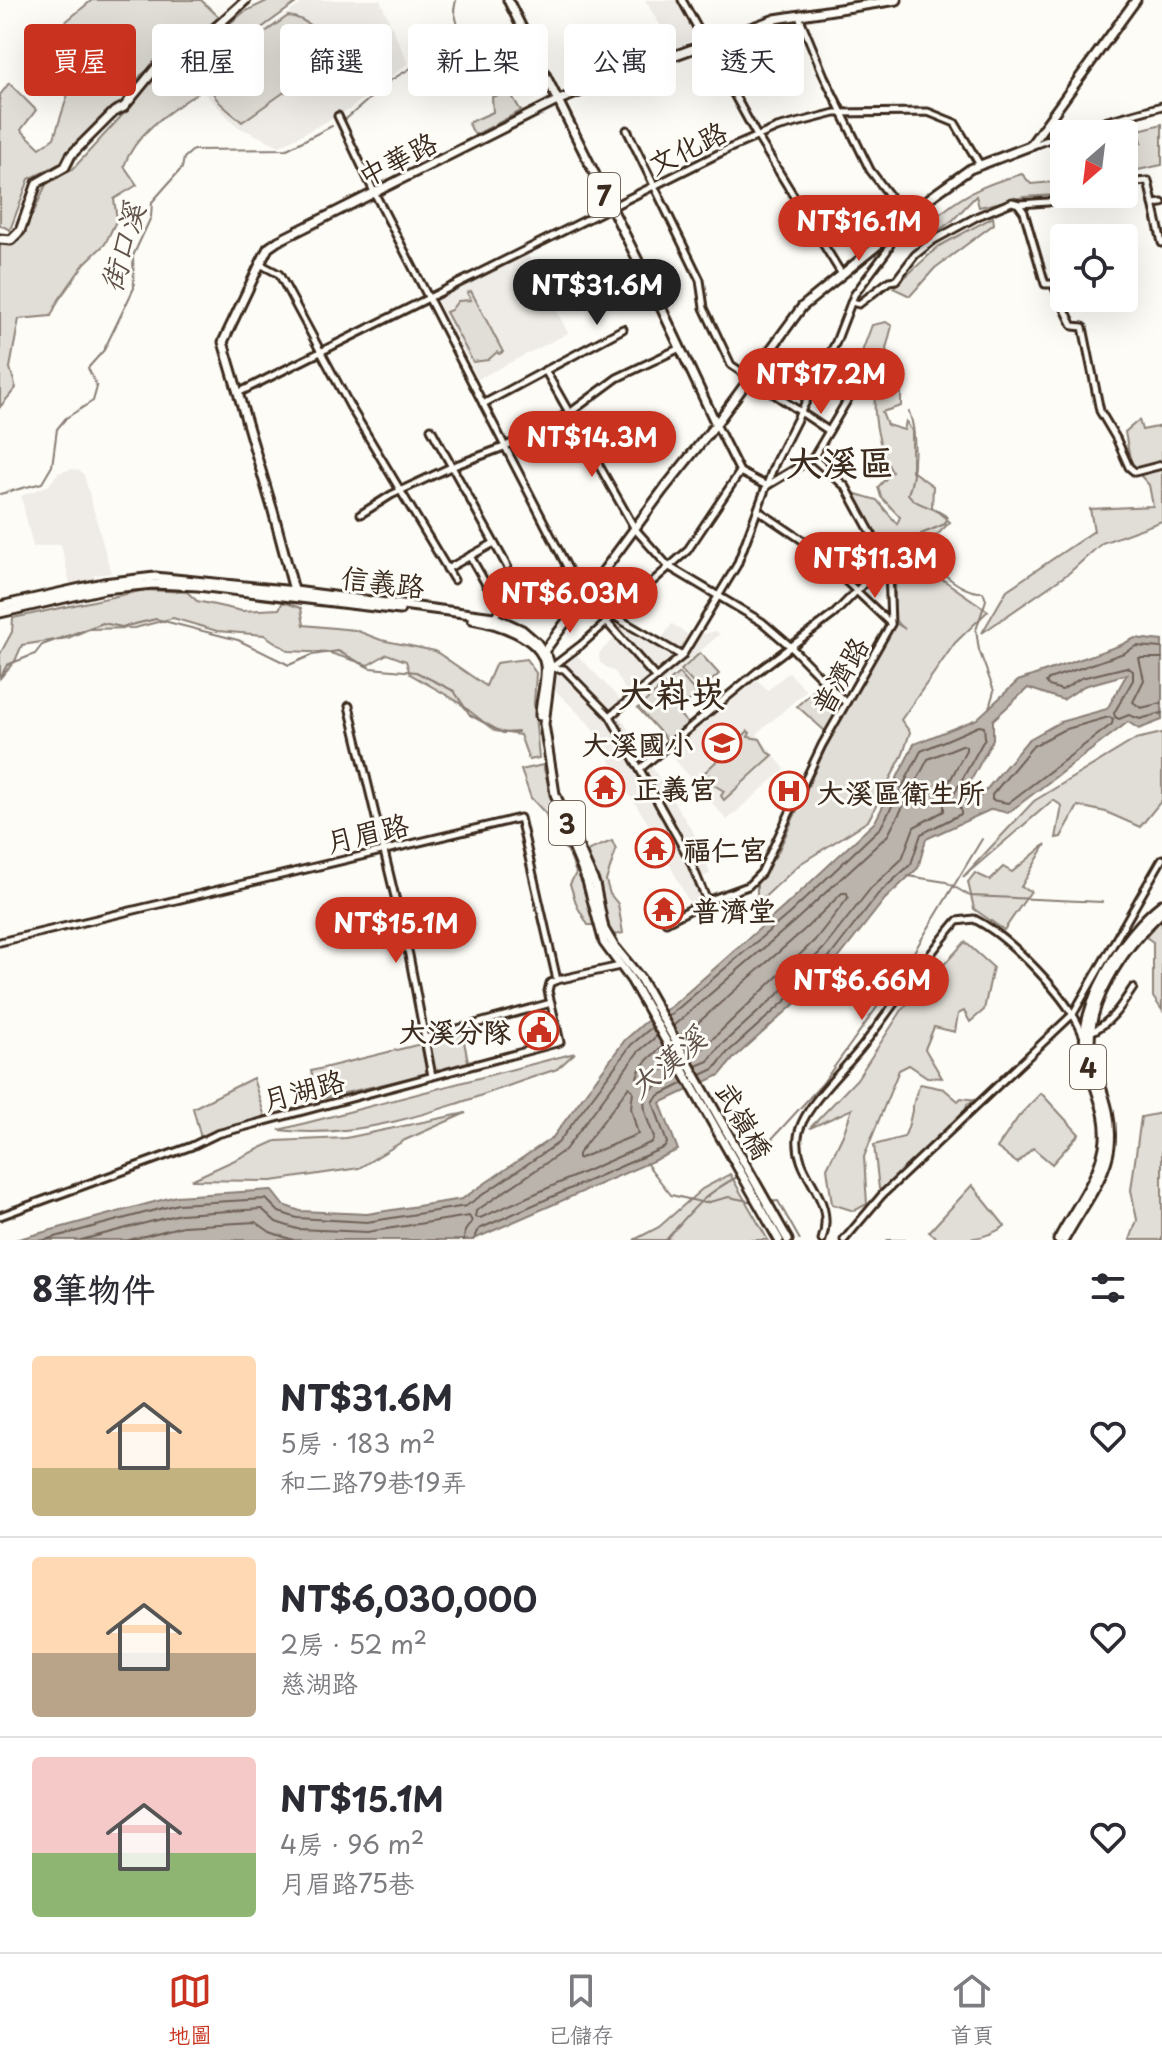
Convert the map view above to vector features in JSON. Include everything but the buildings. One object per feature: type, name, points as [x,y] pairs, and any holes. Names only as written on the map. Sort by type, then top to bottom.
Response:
[{"type":"main road","points":[[0,239],[11,240],[20,231],[37,183],[65,167],[71,155],[114,112],[124,107],[160,63],[187,53],[246,0]]},
{"type":"main road","name":"7","points":[[508,0],[716,424]]},
{"type":"main road","name":"中華路","points":[[761,24],[775,19],[897,0]]},
{"type":"main road","points":[[543,653],[802,307],[841,273],[894,235],[931,197],[980,165],[1030,146],[1136,0]]},
{"type":"main road","name":"中華路","points":[[295,594],[223,342],[268,248],[559,100],[692,48]]},
{"type":"main road","name":"信義路","points":[[0,613],[103,582]]},
{"type":"main road","name":"信義路","points":[[0,606],[103,582],[295,594],[494,620],[522,630],[543,653]]},
{"type":"main road","name":"3","points":[[543,653],[548,669],[544,724],[555,794],[595,884],[604,929],[636,980]]},
{"type":"main road","name":"3","points":[[548,669],[540,724],[551,792],[587,881],[601,936],[620,966],[636,980]]},
{"type":"main road","name":"4","points":[[1058,1240],[1096,1170],[1104,1146],[1104,1117],[1085,1054],[1091,1004],[1125,944],[1162,904]]},
{"type":"main road","name":"4","points":[[1111,971],[1144,929],[1162,912]]},
{"type":"main road","name":"武嶺橋","points":[[636,980],[779,1240]]},
{"type":"main road","name":"武嶺橋","points":[[636,980],[788,1240]]},
{"type":"main road","name":"4","points":[[1064,1240],[1100,1176],[1109,1150],[1110,1119],[1087,1033]]},
{"type":"street","points":[[682,0],[695,24]]},
{"type":"street","points":[[799,15],[820,67],[872,174],[909,221]]},
{"type":"street","points":[[735,96],[841,273]]},
{"type":"street","points":[[1030,146],[1162,106]]},
{"type":"street","name":"文化路","points":[[238,394],[610,207],[757,136],[791,123],[843,113],[928,112],[955,123],[980,165]]},
{"type":"street","points":[[338,116],[567,569],[584,598],[656,678]]},
{"type":"street","points":[[627,130],[700,280],[704,308],[731,365],[829,431]]},
{"type":"street","points":[[1138,180],[1148,181],[1162,243]]},
{"type":"street","points":[[852,302],[859,304],[889,281],[896,280],[915,255],[934,240],[978,216],[1012,202],[1050,201]]},
{"type":"street","points":[[1153,204],[1162,203]]},
{"type":"street","points":[[1019,204],[1045,284],[1050,284]]},
{"type":"street","points":[[610,716],[682,656],[737,565],[775,463],[836,342],[861,284],[887,251],[894,235]]},
{"type":"street","points":[[260,264],[279,274],[320,353],[454,580]]},
{"type":"street","points":[[1066,312],[1073,326],[1083,327],[1100,411],[1129,467],[1135,472],[1162,465]]},
{"type":"street","points":[[483,404],[623,329]]},
{"type":"street","points":[[361,514],[380,501],[451,467],[504,447],[571,412],[617,378],[680,348]]},
{"type":"street","points":[[545,370],[635,529],[668,566],[762,622],[845,702]]},
{"type":"street","points":[[767,486],[813,458],[848,399],[819,377]]},
{"type":"street","points":[[716,424],[740,472],[767,486]]},
{"type":"street","points":[[431,429],[507,566]]},
{"type":"street","name":"普濟路","points":[[666,922],[707,901],[748,886],[761,873],[822,745],[891,624],[889,571],[885,562],[846,487],[813,458]]},
{"type":"street","points":[[548,669],[581,645],[687,551],[740,472]]},
{"type":"street","points":[[759,511],[805,542],[891,624]]},
{"type":"street","points":[[447,569],[494,543]]},
{"type":"street","points":[[470,556],[500,609]]},
{"type":"street","points":[[641,768],[790,646],[834,614],[885,562]]},
{"type":"street","points":[[494,620],[500,609],[567,569]]},
{"type":"street","points":[[614,616],[682,656]]},
{"type":"street","points":[[548,669],[564,669],[610,716],[689,858],[707,901]]},
{"type":"street","points":[[349,706],[384,849],[432,1076]]},
{"type":"street","name":"月眉路","points":[[0,942],[520,818],[557,980]]},
{"type":"street","points":[[844,1240],[882,1195],[1073,1014],[1162,859]]},
{"type":"street","points":[[822,1240],[827,1217],[802,1163],[799,1132],[809,1110],[864,1045],[910,978],[957,921],[974,919],[984,924],[1026,959],[1087,1033],[1114,1017],[1133,988]]},
{"type":"street","points":[[1100,965],[1111,971]]},
{"type":"street","points":[[557,980],[620,966],[629,967]]},
{"type":"street","name":"月湖路","points":[[0,1216],[217,1134],[560,1042],[548,991],[550,983],[557,980]]},
{"type":"street","points":[[425,1038],[551,1003]]},
{"type":"shaded area","points":[[92,0],[201,0],[220,18],[212,24],[152,24],[152,67],[136,82],[136,24],[63,24]]},
{"type":"shaded area","points":[[269,0],[300,0],[264,26],[229,24],[244,12]]},
{"type":"shaded area","points":[[307,0],[380,0],[391,24],[280,24],[280,96],[366,96],[350,109],[280,146],[238,127],[207,96],[264,96],[264,30]]},
{"type":"shaded area","points":[[645,0],[678,0],[692,27],[692,40],[676,47],[676,24],[660,24]]},
{"type":"shaded area","points":[[288,16],[308,24],[280,24],[280,95],[242,122],[215,96],[264,96],[264,33]]},
{"type":"shaded area","points":[[392,27],[408,63],[392,76]]},
{"type":"shaded area","points":[[152,79],[152,96],[193,96],[166,115],[137,142],[124,166],[137,185],[114,199],[117,219],[105,244],[85,263],[51,316],[19,319],[10,368],[16,388],[0,407],[0,243],[11,245],[33,214],[47,182],[72,170]]},
{"type":"shaded area","points":[[9,83],[36,110],[21,130],[40,148],[54,138],[67,96],[127,96],[58,165],[29,179],[10,230],[0,225],[0,95]]},
{"type":"shaded area","points":[[512,96],[521,111],[475,135],[468,123],[493,112],[492,97]]},
{"type":"shaded area","points":[[1162,124],[1162,165],[1138,170],[1138,143],[1142,142],[1139,130]]},
{"type":"shaded area","points":[[1022,174],[1031,184],[1050,182],[1050,195],[1024,197],[979,207],[976,196],[953,220],[931,236],[922,232],[932,219],[963,197]]},
{"type":"shaded area","points":[[993,217],[994,224],[935,268],[910,296],[893,288],[939,246]]},
{"type":"shaded area","points":[[527,253],[568,333],[478,379],[437,300]]},
{"type":"shaded area","points":[[471,291],[503,352],[497,352],[488,360],[473,362],[446,312],[458,301],[471,300],[467,293]]},
{"type":"shaded area","points":[[886,322],[892,326],[886,349],[901,393],[901,406],[882,412],[887,425],[904,430],[906,421],[912,431],[912,471],[933,486],[932,507],[950,522],[924,548],[926,568],[988,611],[955,643],[901,720],[910,732],[903,754],[868,821],[800,864],[757,904],[757,881],[777,854],[826,747],[894,622],[905,629],[893,619],[896,578],[879,540],[843,490],[877,500],[897,524],[900,517],[881,497],[878,487],[892,472],[878,434],[875,393],[857,386],[854,373],[872,325]]},
{"type":"shaded area","points":[[1139,420],[1142,430],[1162,426],[1162,521],[1102,543],[1069,573],[982,633],[1007,590],[1094,531],[1090,509],[1153,506],[1149,485],[1131,465],[1125,432]]},
{"type":"shaded area","points":[[72,469],[84,475],[111,573],[94,575],[95,583],[71,589],[61,544],[33,547],[21,496],[49,485],[58,473]]},
{"type":"shaded area","points":[[145,590],[187,592],[197,601],[242,611],[279,609],[283,602],[301,608],[304,625],[355,630],[381,640],[435,651],[486,686],[496,663],[526,659],[536,673],[534,704],[539,758],[529,760],[520,735],[495,731],[457,701],[410,674],[406,661],[387,654],[368,665],[330,653],[289,651],[264,635],[217,631],[173,618],[135,628],[89,629],[68,638],[22,645],[15,661],[0,678],[0,654],[12,632],[13,618]]},
{"type":"shaded area","points":[[617,619],[659,642],[672,624],[692,637],[715,631],[720,634],[638,705],[615,672],[600,663],[599,653],[618,631],[612,625]]},
{"type":"shaded area","points":[[700,653],[719,674],[700,691],[681,670]]},
{"type":"shaded area","points":[[577,655],[623,702],[616,710],[700,843],[710,874],[695,879],[703,900],[690,904],[602,744],[588,723],[552,687],[556,673]]},
{"type":"shaded area","name":"大溪國小","points":[[789,672],[806,691],[757,734],[785,769],[727,820],[668,752],[757,680],[768,690]]},
{"type":"shaded area","points":[[679,673],[697,694],[680,709],[661,688]]},
{"type":"shaded area","points":[[820,685],[840,706],[826,732],[797,706]]},
{"type":"shaded area","points":[[658,690],[688,724],[669,742],[638,708]]},
{"type":"shaded area","points":[[748,731],[748,737],[760,739],[768,753],[773,755],[724,800],[721,796],[724,791],[714,785],[709,775],[705,778],[702,775]]},
{"type":"shaded area","points":[[1162,733],[1162,800],[1140,827],[1106,812],[1078,806],[1061,837],[1056,838],[1062,806],[1053,800],[963,877],[1034,801],[1136,739]]},
{"type":"shaded area","points":[[543,765],[586,884],[593,925],[588,925],[577,906],[570,884],[576,873],[568,851],[552,839],[546,814],[531,798],[521,770]]},
{"type":"shaded area","points":[[612,841],[616,850],[606,881],[610,894],[618,904],[623,933],[616,935],[610,932],[586,855],[589,850]]},
{"type":"shaded area","points":[[1046,844],[1021,887],[1031,891],[1004,930],[974,909],[968,882],[975,873],[990,880],[1003,867],[1012,872]]},
{"type":"shaded area","points":[[1162,918],[1162,1010],[1153,997],[1153,942],[1146,937]]},
{"type":"shaded area","points":[[965,942],[993,967],[984,1010],[970,1022],[964,1011],[958,1014],[955,1032],[934,1027],[925,1049],[942,1078],[927,1077],[909,1065],[899,1070],[864,1157],[867,1204],[854,1211],[832,1204],[827,1168],[852,1109],[810,1128],[857,1079],[904,1007]]},
{"type":"shaded area","points":[[462,1032],[468,1061],[472,1060],[473,1065],[432,1076],[425,1042]]},
{"type":"shaded area","points":[[421,1044],[427,1074],[319,1099],[311,1071]]},
{"type":"shaded area","points":[[575,1053],[557,1069],[420,1115],[350,1130],[279,1130]]},
{"type":"shaded area","points":[[253,1078],[265,1117],[201,1138],[193,1108]]},
{"type":"shaded area","points":[[920,1084],[944,1089],[958,1101],[961,1098],[977,1100],[967,1104],[963,1122],[891,1191],[879,1189],[874,1145],[904,1137]]},
{"type":"shaded area","points":[[1041,1093],[1079,1134],[1052,1164],[1033,1148],[1017,1163],[997,1148],[1019,1116]]},
{"type":"shaded area","points":[[466,1113],[405,1140],[359,1168],[272,1181],[191,1180],[276,1141],[346,1138]]},
{"type":"shaded area","points":[[1162,1113],[1162,1240],[1130,1240],[1137,1220],[1131,1190],[1141,1117]]},
{"type":"shaded area","points":[[730,1174],[768,1240],[634,1240],[659,1227],[702,1189]]},
{"type":"shaded area","points":[[972,1185],[1005,1226],[982,1237],[939,1240],[929,1232]]},
{"type":"water","name":"大漢溪","points":[[1135,638],[1162,641],[1162,720],[1139,729],[1128,722],[1008,813],[992,809],[926,839],[918,868],[885,899],[837,960],[799,1000],[733,1059],[720,1075],[660,1103],[678,1150],[472,1240],[15,1240],[176,1196],[271,1190],[283,1205],[300,1211],[367,1214],[462,1199],[553,1137],[625,1040],[644,1023],[672,1006],[875,822],[914,744],[977,719],[1018,681]],"holes":[[[1127,674],[1107,709],[1060,722],[1028,740],[981,796],[960,801],[993,739],[993,720],[1028,688],[1063,700],[1084,686]]]},
{"type":"waterway","name":"街口溪","points":[[346,119],[391,80],[461,38],[454,10],[456,0]]},
{"type":"waterway","name":"街口溪","points":[[0,494],[42,483],[52,466],[57,429],[66,418],[93,401],[97,387],[88,368],[104,350],[134,288],[133,256],[151,217],[152,202],[182,168],[184,158],[193,150],[287,149],[332,126]]},
{"type":"waterway","points":[[909,412],[914,453],[908,494],[916,502],[947,517],[945,524],[921,534],[927,554],[953,581],[973,591],[983,592],[986,600],[976,630],[979,650],[994,691],[989,708]]},
{"type":"waterway","points":[[0,678],[7,665],[35,654],[42,645],[103,623],[122,627],[156,619],[238,640],[289,665],[312,655],[338,651],[370,668],[416,672],[454,691],[470,715],[503,733],[518,732]]},
{"type":"waterway","points":[[748,1165],[822,1084],[900,975],[982,839]]},
{"type":"waterway","points":[[908,876],[946,882],[970,896],[1102,902]]},
{"type":"waterway","points":[[646,1163],[671,1195],[705,1203],[729,1197],[753,1202]]},
{"type":"waterway","points":[[666,1240],[706,1197],[739,1176]]},
{"type":"waterway","points":[[760,1203],[778,1201],[800,1240]]},
{"type":"waterway","points":[[887,1240],[905,1240]]},
{"type":"place","name":"大溪國小","points":[[722,743]]},
{"type":"place","name":"正義宮","points":[[605,787]]},
{"type":"place","name":"大溪區衛生所","points":[[789,791]]},
{"type":"place","name":"福仁宮","points":[[655,848]]},
{"type":"place","name":"普濟堂","points":[[664,909]]},
{"type":"place","name":"大溪分隊","points":[[539,1030]]},
{"type":"district","name":"大溪區","points":[[840,461]]},
{"type":"district","name":"大嵙崁","points":[[672,692]]}]
